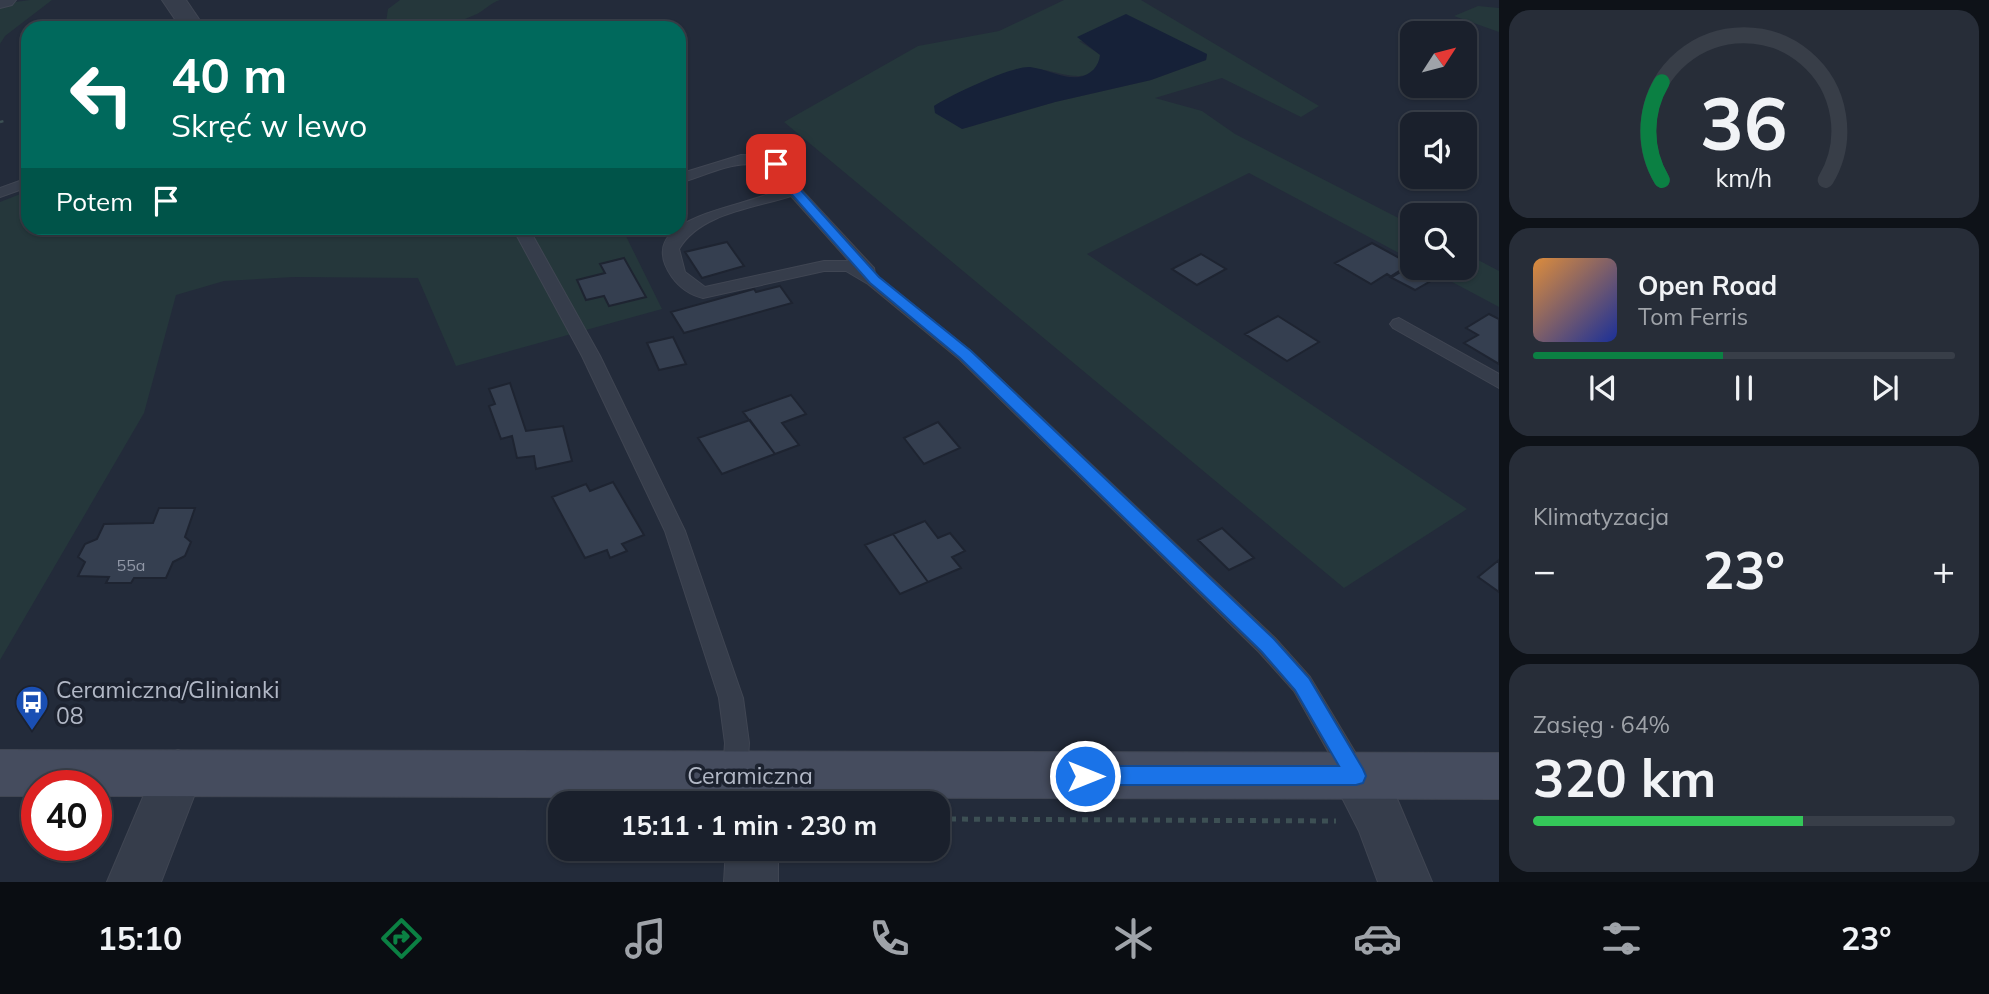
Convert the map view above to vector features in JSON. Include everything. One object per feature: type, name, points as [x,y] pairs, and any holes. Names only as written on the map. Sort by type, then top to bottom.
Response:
[{"type":"street","points":[[174,0],[188,21]]},
{"type":"street","name":"Ceramiczna","points":[[0,773],[178,773],[746,784],[1499,776]]},
{"type":"street","points":[[134,882],[178,773]]},
{"type":"street","points":[[1356,776],[1380,819],[1405,882]]},
{"type":"street","points":[[751,882],[752,861]]},
{"type":"lane","points":[[686,177],[728,162],[762,159],[776,164],[787,174],[792,187],[874,280],[965,355],[1267,645],[1302,684],[1356,776]]},
{"type":"lane","points":[[0,193],[21,185]]},
{"type":"lane","points":[[686,228],[785,193],[792,187]]},
{"type":"lane","points":[[525,235],[591,356],[675,531],[731,698],[746,784]]},
{"type":"lane","points":[[678,235],[674,239],[670,255],[677,274],[690,287],[703,293],[824,266],[849,266],[874,280]]},
{"type":"lane","points":[[1399,324],[1499,382]]},
{"type":"path","points":[[950,819],[1380,819]]},
{"type":"shaded area","points":[[52,0],[21,21],[0,44],[0,4]]},
{"type":"shaded area","points":[[400,0],[500,0],[459,21],[386,21],[388,9]]},
{"type":"shaded area","points":[[1064,0],[1141,0],[1319,106],[1301,117],[1222,78],[1155,98],[1202,111],[1235,134],[1400,219],[1400,254],[1249,173],[1087,254],[1467,509],[1344,588],[784,122],[918,46],[999,31]],"holes":[[[1079,41],[1207,55],[1206,60],[1151,80],[1055,102],[962,129],[984,83],[1024,69],[1075,76],[1091,73],[1101,55]]]},
{"type":"shaded area","points":[[1478,6],[1499,8],[1499,32],[1477,24],[1477,21],[1454,16]]},
{"type":"shaded area","points":[[21,194],[21,235],[625,235],[662,309],[456,366],[418,278],[294,277],[224,281],[176,295],[144,413],[0,660],[0,202]]},
{"type":"shaded area","points":[[1477,259],[1499,271],[1499,307],[1448,280],[1477,280]]},
{"type":"water","points":[[1126,14],[1207,54],[1206,60],[1151,80],[1055,102],[962,129],[935,113],[934,106],[953,95],[1022,68],[1036,68],[1073,77],[1091,72],[1100,55],[1077,37]]},
{"type":"building","points":[[727,242],[744,266],[702,278],[685,252]]},
{"type":"building","points":[[1372,243],[1400,258],[1400,272],[1392,277],[1387,274],[1371,284],[1335,263]]},
{"type":"building","points":[[1201,254],[1226,269],[1197,285],[1172,269]]},
{"type":"building","points":[[624,258],[646,297],[609,306],[604,296],[586,300],[577,280],[605,273],[600,264]]},
{"type":"building","points":[[1400,271],[1400,280],[1429,282],[1415,290],[1390,277]]},
{"type":"building","points":[[780,286],[792,303],[684,333],[671,312],[754,289],[756,292]]},
{"type":"building","points":[[1489,314],[1499,319],[1499,364],[1464,343],[1478,335],[1466,328]]},
{"type":"building","points":[[1278,316],[1319,342],[1287,361],[1245,334]]},
{"type":"building","points":[[673,337],[686,364],[659,370],[647,343]]},
{"type":"building","points":[[510,383],[526,431],[563,426],[572,461],[536,469],[534,456],[517,458],[512,436],[501,439],[489,406],[495,404],[489,389]]},
{"type":"building","points":[[791,395],[806,414],[782,423],[799,445],[775,454],[743,412]]},
{"type":"building","points":[[750,420],[775,454],[722,474],[698,438]]},
{"type":"building","points":[[938,422],[960,448],[924,464],[904,438]]},
{"type":"building","points":[[613,482],[644,535],[622,544],[627,551],[610,558],[607,550],[585,558],[552,497],[586,484],[590,491]]},
{"type":"building","points":[[159,508],[195,508],[185,537],[191,542],[185,556],[173,562],[166,578],[134,578],[131,583],[106,583],[109,577],[78,576],[85,562],[78,557],[85,544],[97,539],[104,524],[153,523]]},
{"type":"building","points":[[925,521],[938,538],[950,533],[965,551],[952,557],[961,568],[928,582],[893,534]]},
{"type":"building","points":[[1222,528],[1254,558],[1229,570],[1198,540]]},
{"type":"building","points":[[893,534],[928,582],[900,594],[865,545]]},
{"type":"building","points":[[1499,560],[1499,592],[1478,577]]},
{"type":"place","name":"Ceramiczna/Glinianki 08","points":[[32,732]]},
{"type":"route","points":[[776,164],[787,174],[792,187],[874,280],[938,330],[965,355],[1267,645],[1302,684],[1356,776],[1085,776]]}]
